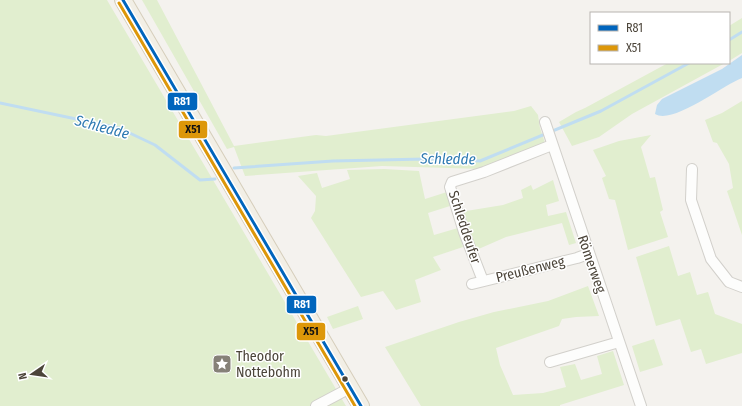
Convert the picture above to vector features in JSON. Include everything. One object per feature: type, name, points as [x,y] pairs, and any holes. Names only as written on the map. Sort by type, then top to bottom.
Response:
[{"type":"main road","points":[[123,0],[361,406]]},
{"type":"street","name":"Römerweg","points":[[545,122],[588,254],[641,406]]},
{"type":"street","name":"Schleddeufer","points":[[483,281],[464,232],[450,187],[452,182],[484,172],[552,145]]},
{"type":"street","points":[[692,169],[691,200],[711,259],[729,282],[742,286]]},
{"type":"street","name":"Preußenweg","points":[[472,284],[588,254]]},
{"type":"street","points":[[550,362],[619,342]]},
{"type":"street","points":[[316,406],[350,388]]},
{"type":"green space","points":[[0,0],[107,0],[346,406],[0,406]]},
{"type":"green space","points":[[142,0],[157,0],[234,146],[316,135],[326,136],[514,111],[531,106],[538,115],[540,128],[545,143],[482,169],[382,166],[245,176],[234,147],[227,149]]},
{"type":"green space","points":[[742,18],[742,53],[730,60],[730,25]]},
{"type":"green space","points":[[666,64],[723,64],[632,114],[599,137],[572,146],[559,122]]},
{"type":"green space","points":[[742,101],[742,235],[727,191],[733,188],[729,164],[717,143],[713,142],[705,120],[722,113]]},
{"type":"green space","points":[[651,135],[641,147],[650,178],[655,177],[663,210],[660,212],[668,237],[628,250],[615,200],[609,199],[602,178],[606,176],[593,150],[619,141]]},
{"type":"green space","points":[[384,169],[419,171],[425,199],[447,192],[450,206],[428,213],[434,235],[458,228],[463,247],[433,257],[441,270],[415,280],[421,302],[396,310],[383,291],[361,297],[311,218],[315,211],[316,196],[298,176],[317,173],[322,188],[350,179],[347,170]]},
{"type":"green space","points":[[553,180],[559,201],[546,205],[548,216],[566,212],[576,243],[569,245],[562,223],[506,237],[474,251],[460,212],[503,205],[523,198],[521,190],[531,185],[533,190]]},
{"type":"green space","points":[[669,246],[678,276],[690,272],[697,295],[708,292],[715,314],[742,324],[742,353],[706,364],[701,349],[691,352],[680,319],[656,326],[636,257]]},
{"type":"green space","points":[[588,286],[599,316],[562,319],[559,326],[496,348],[500,365],[513,395],[543,393],[566,387],[560,367],[575,364],[581,380],[602,374],[597,356],[613,351],[624,385],[560,406],[421,406],[385,347],[494,312],[548,301]]},
{"type":"green space","points":[[358,306],[363,319],[333,329],[327,317]]},
{"type":"green space","points":[[654,339],[663,365],[640,372],[632,346]]},
{"type":"water","points":[[742,55],[742,78],[698,103],[674,114],[663,116],[655,114],[657,105],[662,99],[722,69]]},
{"type":"waterway","name":"Schledde","points":[[730,39],[742,32]]},
{"type":"waterway","name":"Schledde","points":[[234,168],[333,161],[425,159],[480,161],[601,111],[687,64]]},
{"type":"waterway","name":"Schledde","points":[[0,103],[119,128],[155,145],[200,180],[215,179]]},
{"type":"transit line","name":"R81","points":[[123,0],[361,406]]},
{"type":"transit line","name":"X51","points":[[119,3],[355,406]]},
{"type":"place","name":"Theodor Nottebohm","points":[[222,364]]}]
